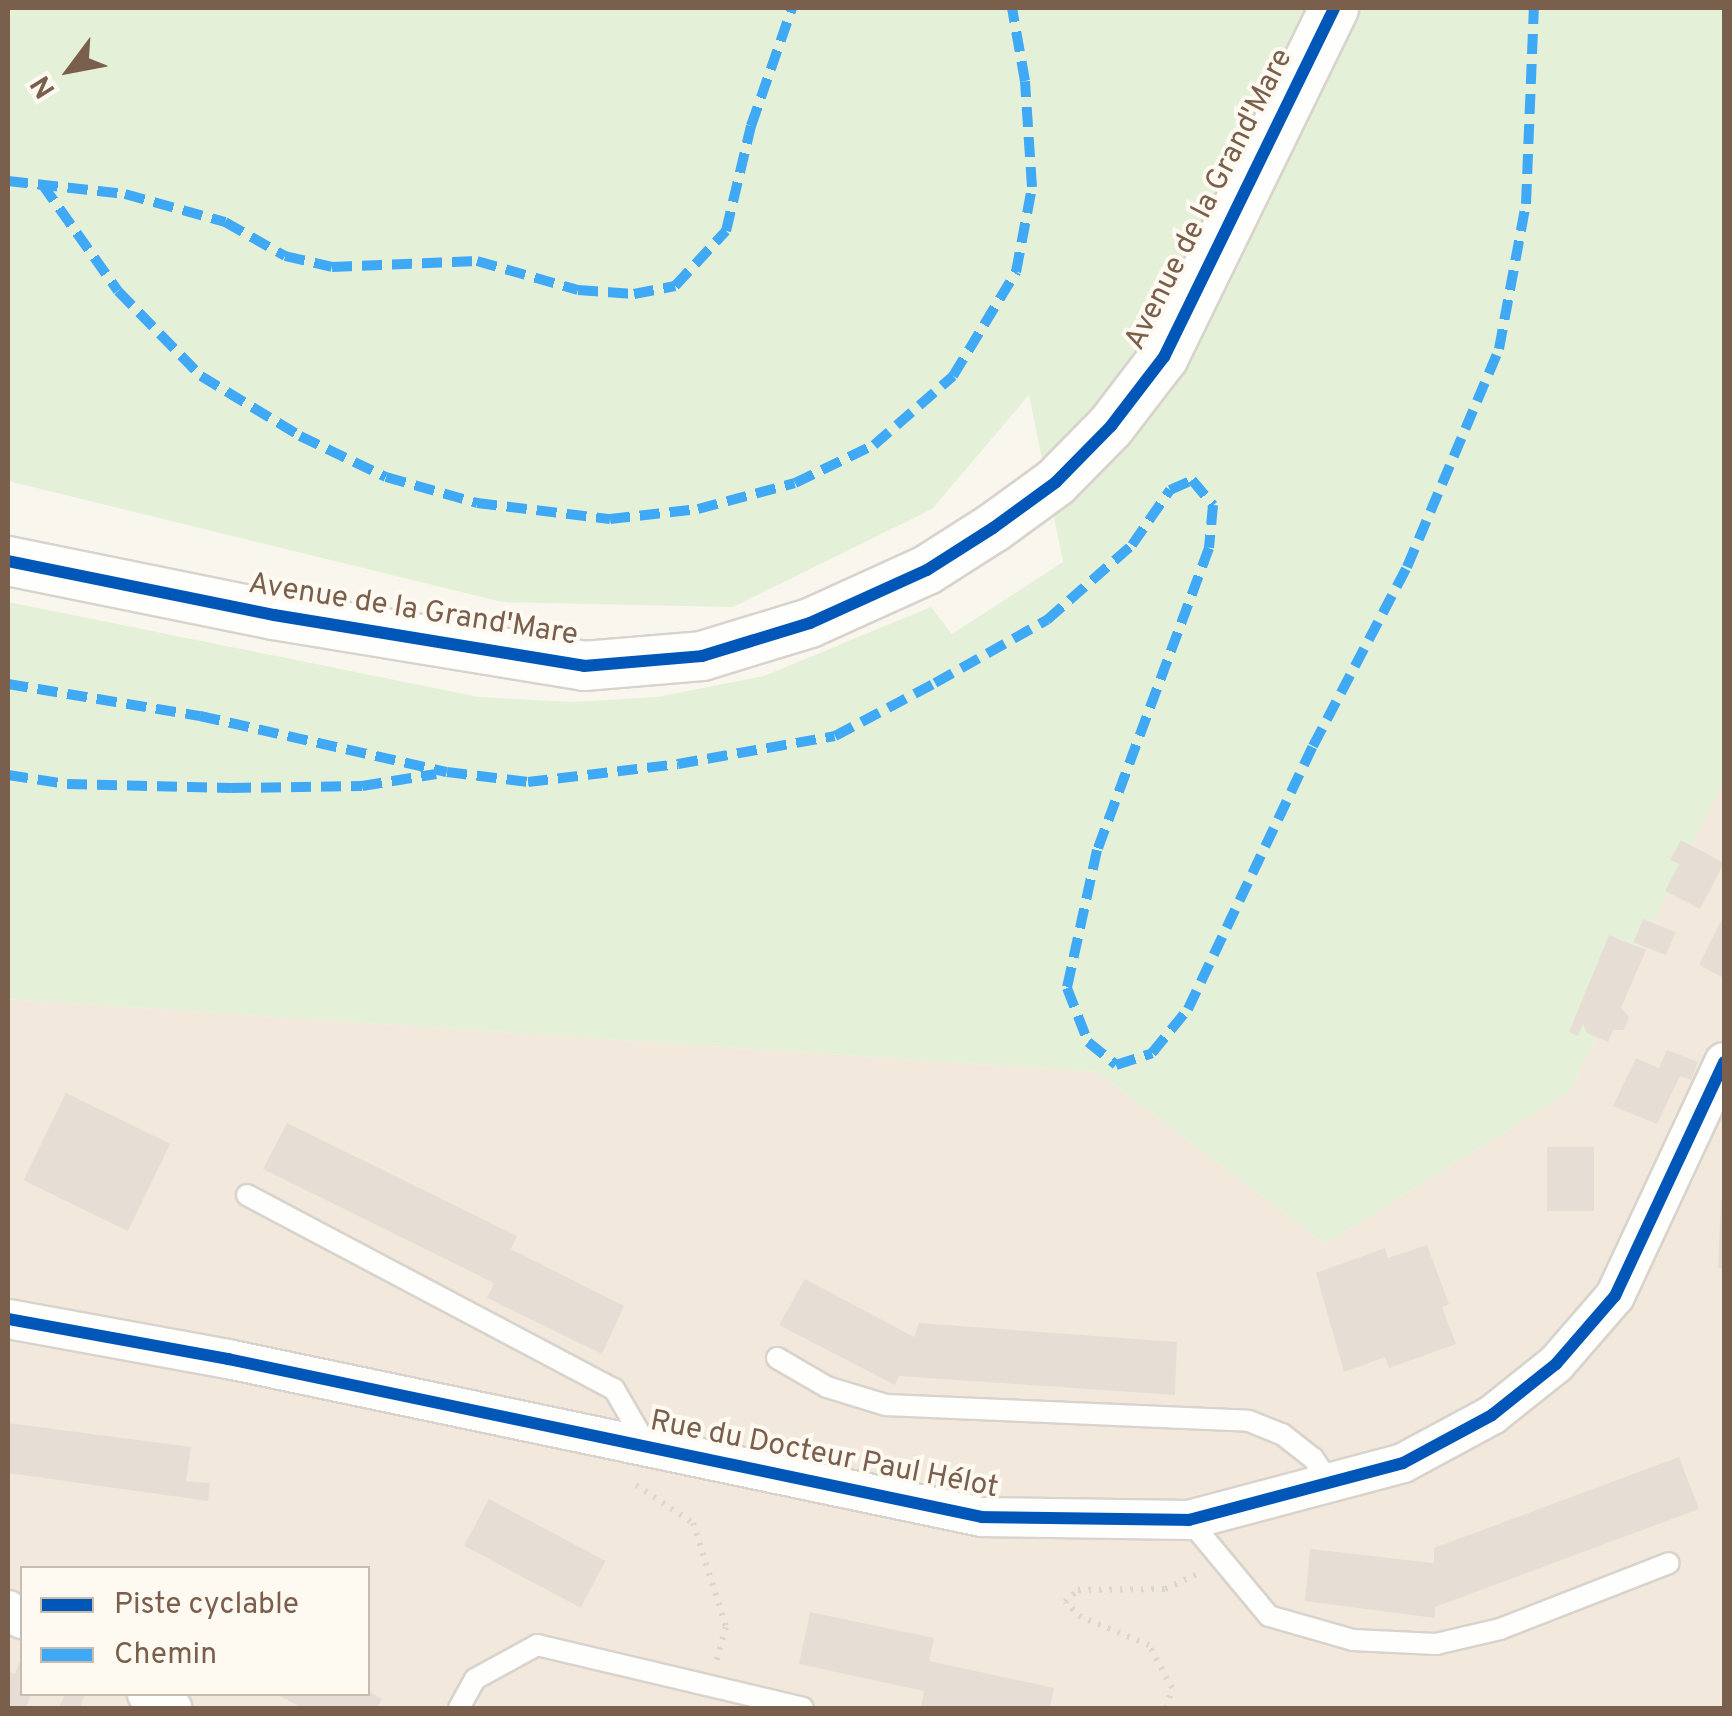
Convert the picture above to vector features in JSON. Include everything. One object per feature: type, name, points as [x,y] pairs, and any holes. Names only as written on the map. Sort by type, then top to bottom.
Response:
[{"type":"street","name":"Avenue de la Grand'Mare","points":[[8,560],[274,615],[584,666],[702,656],[810,623],[927,570],[992,528],[1056,482],[1111,426],[1164,357],[1334,8]]},
{"type":"street","name":"Rue du Docteur Paul Hélot","points":[[8,1319],[647,1446],[982,1518],[1189,1520],[1332,1486],[1404,1463],[1478,1423],[1556,1364],[1615,1296],[1724,1062]]},
{"type":"lane","points":[[247,1195],[614,1389],[647,1446]]},
{"type":"lane","points":[[777,1358],[828,1386],[886,1405],[1249,1420],[1314,1458],[1332,1486]]},
{"type":"lane","points":[[1189,1520],[1226,1560],[1268,1616],[1353,1640],[1436,1644],[1500,1629],[1669,1563]]},
{"type":"lane","points":[[458,1708],[475,1678],[537,1645],[802,1708]]},
{"type":"path","points":[[592,1436],[589,1454],[692,1523],[726,1626],[709,1686]]},
{"type":"path","points":[[1166,1708],[1172,1688],[1149,1645],[1081,1617],[1065,1602],[1067,1594],[1165,1589],[1226,1560]]},
{"type":"shaded area","points":[[1724,781],[1724,1708],[8,1708],[8,999],[1098,1072],[1325,1244],[1569,1092]]},
{"type":"green space","points":[[8,8],[1724,8],[1724,781],[1569,1092],[1325,1244],[1098,1072],[8,999],[8,602],[479,697],[572,702],[657,697],[764,676],[931,607],[952,634],[1063,562],[1029,395],[932,509],[733,607],[502,602],[8,481]]},
{"type":"building","points":[[1681,840],[1724,863],[1700,909],[1665,891],[1679,864],[1670,860]]},
{"type":"building","points":[[1643,919],[1675,932],[1666,955],[1634,942]]},
{"type":"building","points":[[1721,921],[1724,923],[1724,978],[1699,965]]},
{"type":"building","points":[[1609,935],[1646,950],[1621,1008],[1629,1017],[1624,1030],[1613,1030],[1608,1042],[1587,1033],[1583,1024],[1578,1036],[1569,1032]]},
{"type":"building","points":[[1667,1050],[1698,1062],[1691,1080],[1680,1076],[1657,1124],[1613,1106],[1636,1058],[1659,1068]]},
{"type":"building","points":[[66,1093],[170,1144],[128,1231],[23,1180]]},
{"type":"building","points":[[287,1123],[517,1236],[511,1249],[624,1306],[602,1354],[487,1298],[494,1283],[263,1169]]},
{"type":"building","points":[[1547,1147],[1594,1147],[1594,1211],[1547,1211]]},
{"type":"building","points":[[1724,1200],[1724,1269],[1718,1268]]},
{"type":"building","points":[[1427,1245],[1449,1304],[1442,1307],[1456,1344],[1389,1368],[1385,1357],[1344,1372],[1316,1273],[1385,1248],[1388,1258]]},
{"type":"building","points":[[805,1279],[914,1337],[919,1323],[1177,1342],[1175,1395],[899,1376],[895,1385],[779,1325]]},
{"type":"building","points":[[8,1423],[191,1447],[186,1481],[210,1483],[208,1501],[8,1473]]},
{"type":"building","points":[[1679,1457],[1699,1509],[1435,1607],[1435,1618],[1305,1601],[1310,1549],[1434,1563],[1434,1548]]},
{"type":"building","points":[[489,1499],[606,1561],[581,1608],[464,1546]]},
{"type":"building","points":[[810,1612],[934,1638],[929,1661],[1054,1688],[1050,1708],[921,1708],[924,1691],[799,1664]]},
{"type":"building","points":[[20,1660],[20,1696],[30,1696],[26,1708],[8,1708],[8,1671],[15,1674]]},
{"type":"building","points":[[370,1692],[382,1699],[377,1708],[302,1708],[280,1696],[370,1696]]},
{"type":"building","points":[[64,1696],[84,1696],[80,1708],[59,1708]]},
{"type":"marked path","points":[[8,181],[125,194],[225,222],[285,256],[332,267],[477,261],[578,290],[634,294],[675,286],[726,231],[751,126],[792,8]]},
{"type":"marked path","points":[[42,184],[118,291],[201,376],[300,436],[386,477],[477,503],[610,519],[698,509],[795,483],[874,445],[953,376],[1016,272],[1032,187],[1025,81],[1012,8]]},
{"type":"marked path","points":[[8,684],[200,716],[447,772],[528,782],[678,764],[835,736],[935,683],[1047,620],[1132,545],[1170,490],[1192,480],[1213,505],[1209,548],[1097,850],[1067,988],[1088,1042],[1116,1065],[1152,1053],[1188,1009],[1313,746],[1407,567],[1499,349],[1526,204],[1534,8]]},
{"type":"marked path","points":[[8,775],[67,784],[231,788],[362,786],[436,774]]},
{"type":"cycle path","points":[[8,561],[274,615],[584,666],[702,656],[810,623],[927,570],[993,528],[1056,482],[1111,426],[1164,357],[1334,8]]},
{"type":"cycle path","points":[[8,1319],[228,1359],[982,1517],[1189,1520],[1403,1463],[1492,1415],[1556,1364],[1615,1296],[1724,1062]]}]
